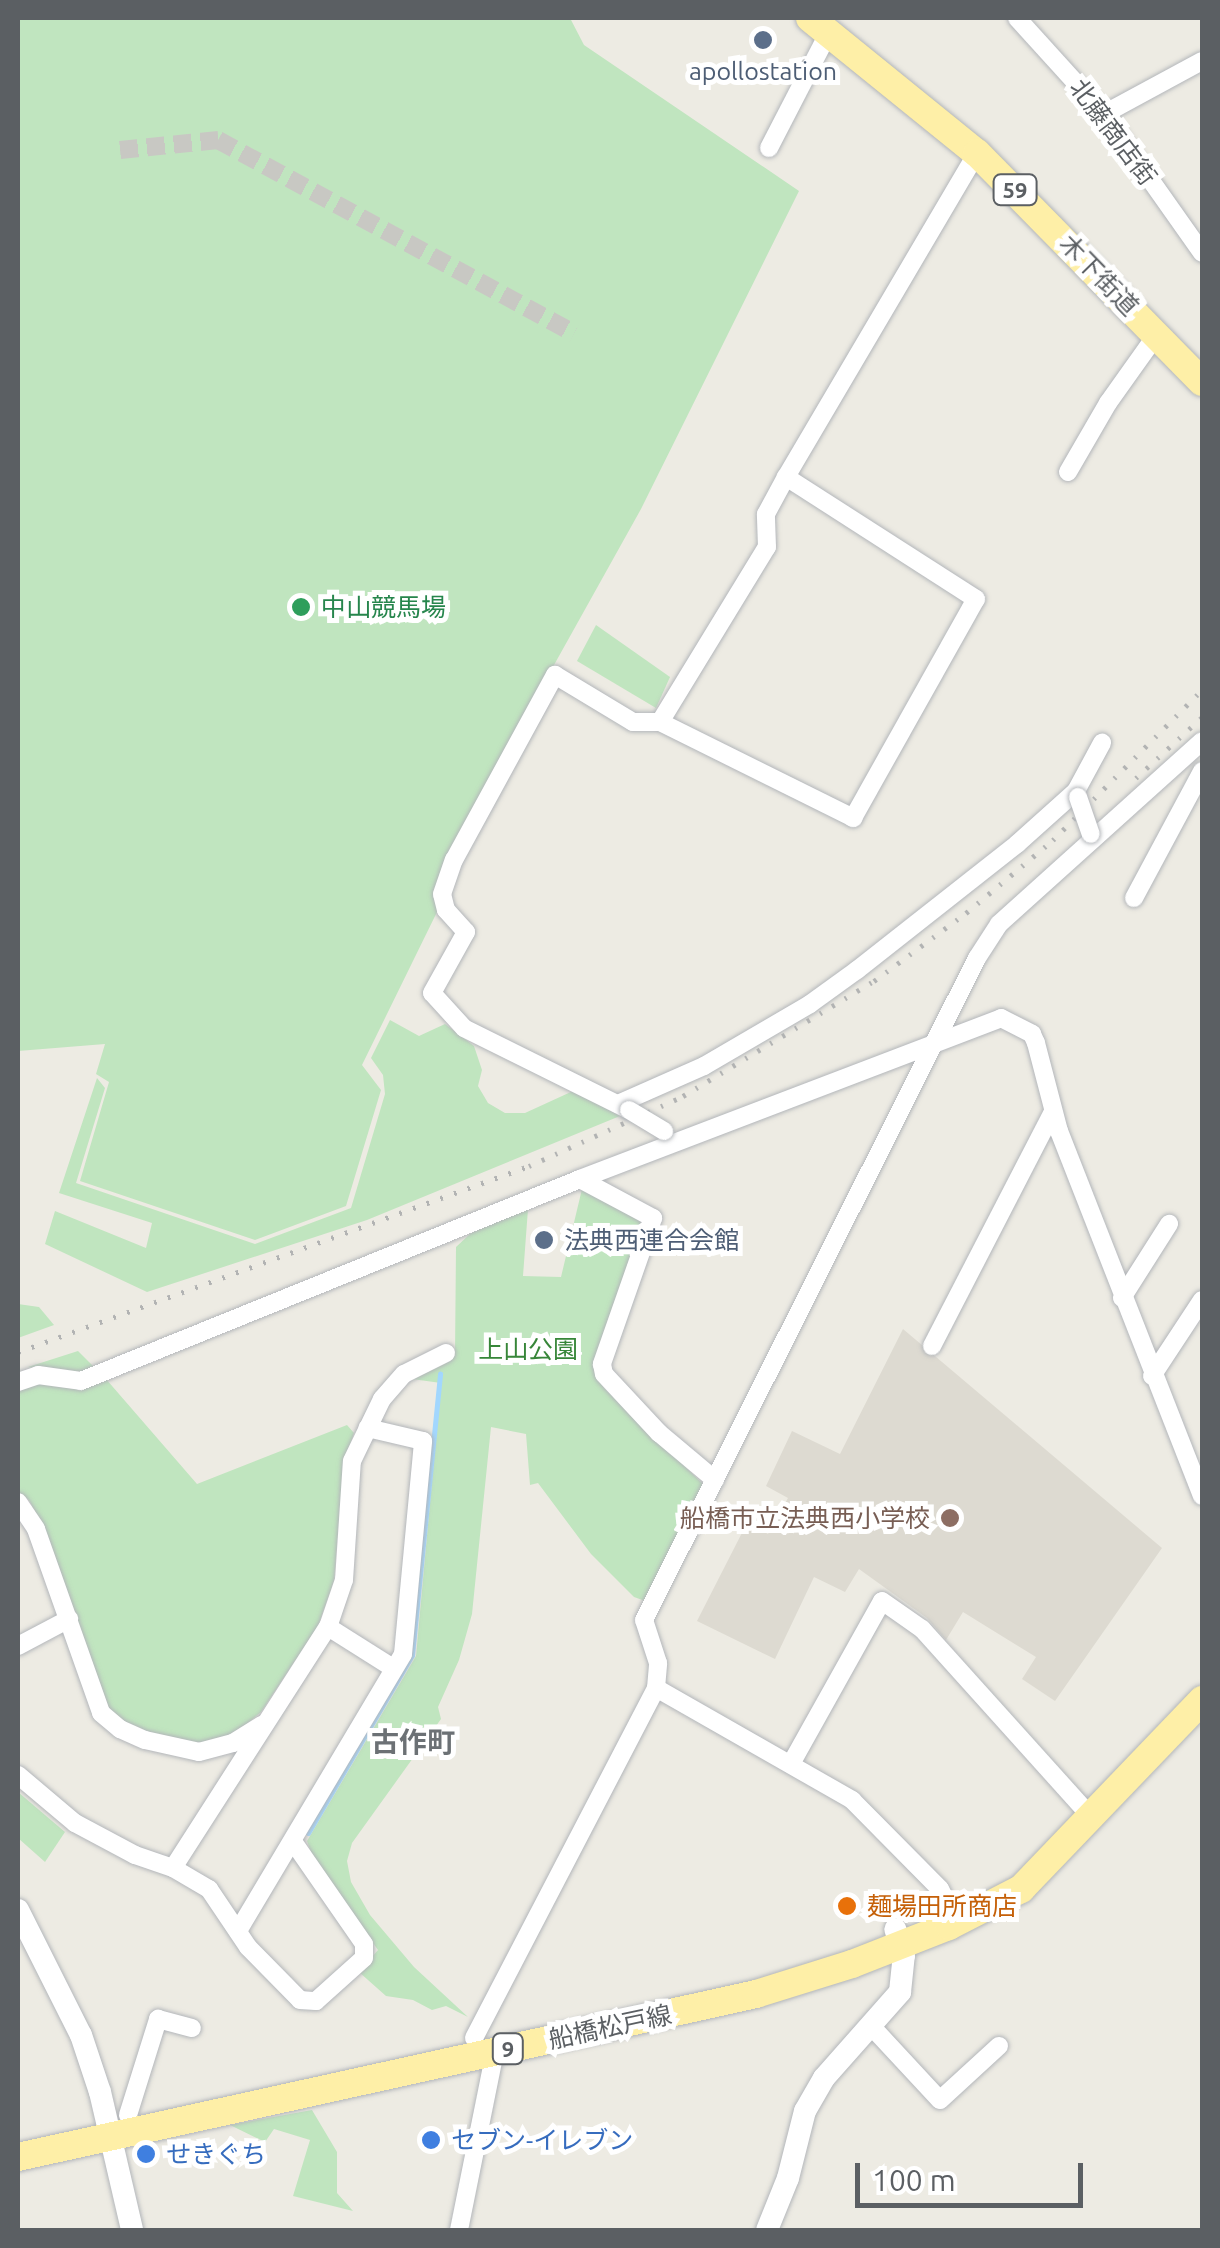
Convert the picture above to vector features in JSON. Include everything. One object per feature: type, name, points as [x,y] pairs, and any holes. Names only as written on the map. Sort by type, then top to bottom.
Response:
[{"type":"main road","name":"木下街道","points":[[819,25],[978,153],[1202,382]]},
{"type":"main road","name":"船橋松戸線","points":[[18,2139],[116,2124],[485,2045],[898,1937],[1004,1900],[1059,1854],[1198,1714]]},
{"type":"main road","name":"船橋松戸線","points":[[898,1937],[949,1907],[1059,1854]]},
{"type":"main road","name":"船橋松戸線","points":[[18,2157],[116,2124]]},
{"type":"street","name":"北藤商店街","points":[[1017,18],[1104,114],[1202,253]]},
{"type":"street","points":[[769,148],[819,25]]},
{"type":"street","points":[[1104,114],[1202,61]]},
{"type":"street","points":[[660,722],[767,547],[766,514],[786,478],[978,153]]},
{"type":"street","points":[[1068,472],[1108,403],[1157,334]]},
{"type":"street","points":[[671,1136],[624,1107],[464,1028],[432,994],[466,932],[446,910],[442,894],[454,860],[555,675],[633,722],[660,722],[854,818],[976,599],[786,478]]},
{"type":"street","points":[[459,2230],[485,2045],[656,1688],[658,1663],[644,1620],[932,1043],[999,924],[1202,741]]},
{"type":"street","points":[[624,1107],[810,1004],[1077,794],[1102,743]]},
{"type":"street","points":[[1134,898],[1202,771]]},
{"type":"street","points":[[1077,794],[1092,838]]},
{"type":"street","points":[[18,1382],[38,1375],[81,1381],[580,1179],[671,1136],[1001,1018],[1032,1034],[1054,1112],[1122,1298],[1202,1496]]},
{"type":"street","points":[[932,1346],[1054,1112]]},
{"type":"street","points":[[580,1179],[653,1218],[602,1364],[604,1374],[659,1433],[715,1480]]},
{"type":"street","points":[[1122,1298],[1169,1224]]},
{"type":"street","points":[[1152,1376],[1202,1300]]},
{"type":"street","points":[[174,1868],[328,1627],[344,1580],[352,1461],[382,1399],[404,1374],[446,1353]]},
{"type":"street","points":[[238,1931],[403,1654],[423,1441],[368,1428]]},
{"type":"street","points":[[18,1502],[36,1529],[101,1713],[120,1730],[199,1752],[233,1743],[266,1722]]},
{"type":"street","points":[[792,1762],[882,1600],[922,1629],[1093,1819]]},
{"type":"street","points":[[18,1646],[68,1619]]},
{"type":"street","points":[[328,1627],[393,1668]]},
{"type":"street","points":[[656,1688],[792,1762],[852,1800],[940,1889],[949,1907]]},
{"type":"street","points":[[18,1774],[75,1822],[135,1854],[174,1868],[209,1890],[238,1931],[300,2000],[316,2001],[364,1958],[364,1944],[294,1842]]},
{"type":"street","points":[[18,1910],[71,2009],[116,2124],[132,2230]]},
{"type":"street","points":[[768,2230],[788,2178],[805,2111],[824,2078],[873,2028],[900,1992],[904,1970],[898,1937]]},
{"type":"street","points":[[116,2124],[158,2019],[192,2028]]},
{"type":"street","points":[[873,2028],[940,2100],[1000,2046]]},
{"type":"shaded area","name":"船橋市立法典西小学校","points":[[903,1329],[1162,1548],[1055,1701],[1022,1679],[1036,1657],[963,1612],[946,1640],[927,1618],[859,1569],[845,1592],[814,1577],[775,1659],[697,1621],[747,1523],[768,1534],[788,1498],[766,1486],[792,1431],[840,1454]]},
{"type":"green space","name":"中山競馬場","points":[[18,18],[570,18],[584,45],[799,191],[641,509],[443,864],[435,893],[438,910],[362,1065],[381,1090],[346,1206],[255,1240],[80,1181],[109,1082],[96,1074],[105,1044],[18,1051]]},
{"type":"green space","points":[[596,625],[670,677],[656,708],[577,661]]},
{"type":"green space","points":[[390,1020],[419,1036],[445,1024],[474,1046],[482,1070],[478,1086],[488,1103],[505,1113],[525,1113],[573,1091],[620,1116],[367,1220],[147,1292],[45,1244],[55,1211],[146,1248],[152,1223],[59,1193],[97,1078],[105,1088],[76,1183],[255,1244],[351,1208],[385,1094],[383,1075],[371,1058]]},
{"type":"green space","name":"上山公園","points":[[582,1189],[638,1216],[644,1230],[599,1376],[604,1388],[705,1486],[648,1602],[634,1597],[591,1554],[538,1483],[530,1485],[526,1434],[491,1427],[472,1614],[459,1660],[438,1707],[441,1719],[352,1843],[347,1861],[351,1882],[370,1915],[414,1967],[468,2017],[446,2006],[432,2010],[413,2000],[386,1996],[359,1972],[378,1950],[314,1860],[307,1841],[416,1656],[441,1383],[412,1379],[455,1355],[456,1247],[471,1233],[528,1209],[523,1276],[561,1277]]},
{"type":"green space","points":[[18,1304],[39,1307],[54,1325],[18,1338]]},
{"type":"green space","points":[[78,1351],[95,1368],[77,1374],[28,1367]]},
{"type":"green space","points":[[106,1379],[197,1484],[347,1425],[354,1433],[344,1462],[334,1581],[318,1626],[261,1712],[230,1738],[195,1743],[149,1733],[125,1724],[109,1709],[44,1529],[29,1500],[18,1492],[18,1387],[30,1382],[75,1389]]},
{"type":"green space","points":[[18,1792],[65,1832],[45,1862],[18,1838]]},
{"type":"green space","points":[[312,2110],[337,2152],[337,2193],[353,2211],[293,2196],[310,2140],[274,2129],[265,2142],[230,2125]]},
{"type":"waterway","points":[[308,1833],[412,1655],[440,1373]]},
{"type":"tunnel","points":[[120,150],[218,140],[574,333]]},
{"type":"railway","points":[[18,1352],[529,1166],[683,1096],[874,981],[966,913],[1053,840],[1202,690]]},
{"type":"railway","points":[[1136,778],[1202,717]]},
{"type":"place","name":"apollostation","points":[[763,40]]},
{"type":"place","name":"中山競馬場","points":[[301,607]]},
{"type":"place","name":"法典西連合会館","points":[[544,1240]]},
{"type":"place","name":"船橋市立法典西小学校","points":[[950,1518]]},
{"type":"place","name":"麺場田所商店","points":[[847,1906]]},
{"type":"place","name":"セブン-イレブン","points":[[431,2140]]},
{"type":"place","name":"せきぐち","points":[[146,2154]]},
{"type":"district","name":"古作町","points":[[413,1742]]}]
